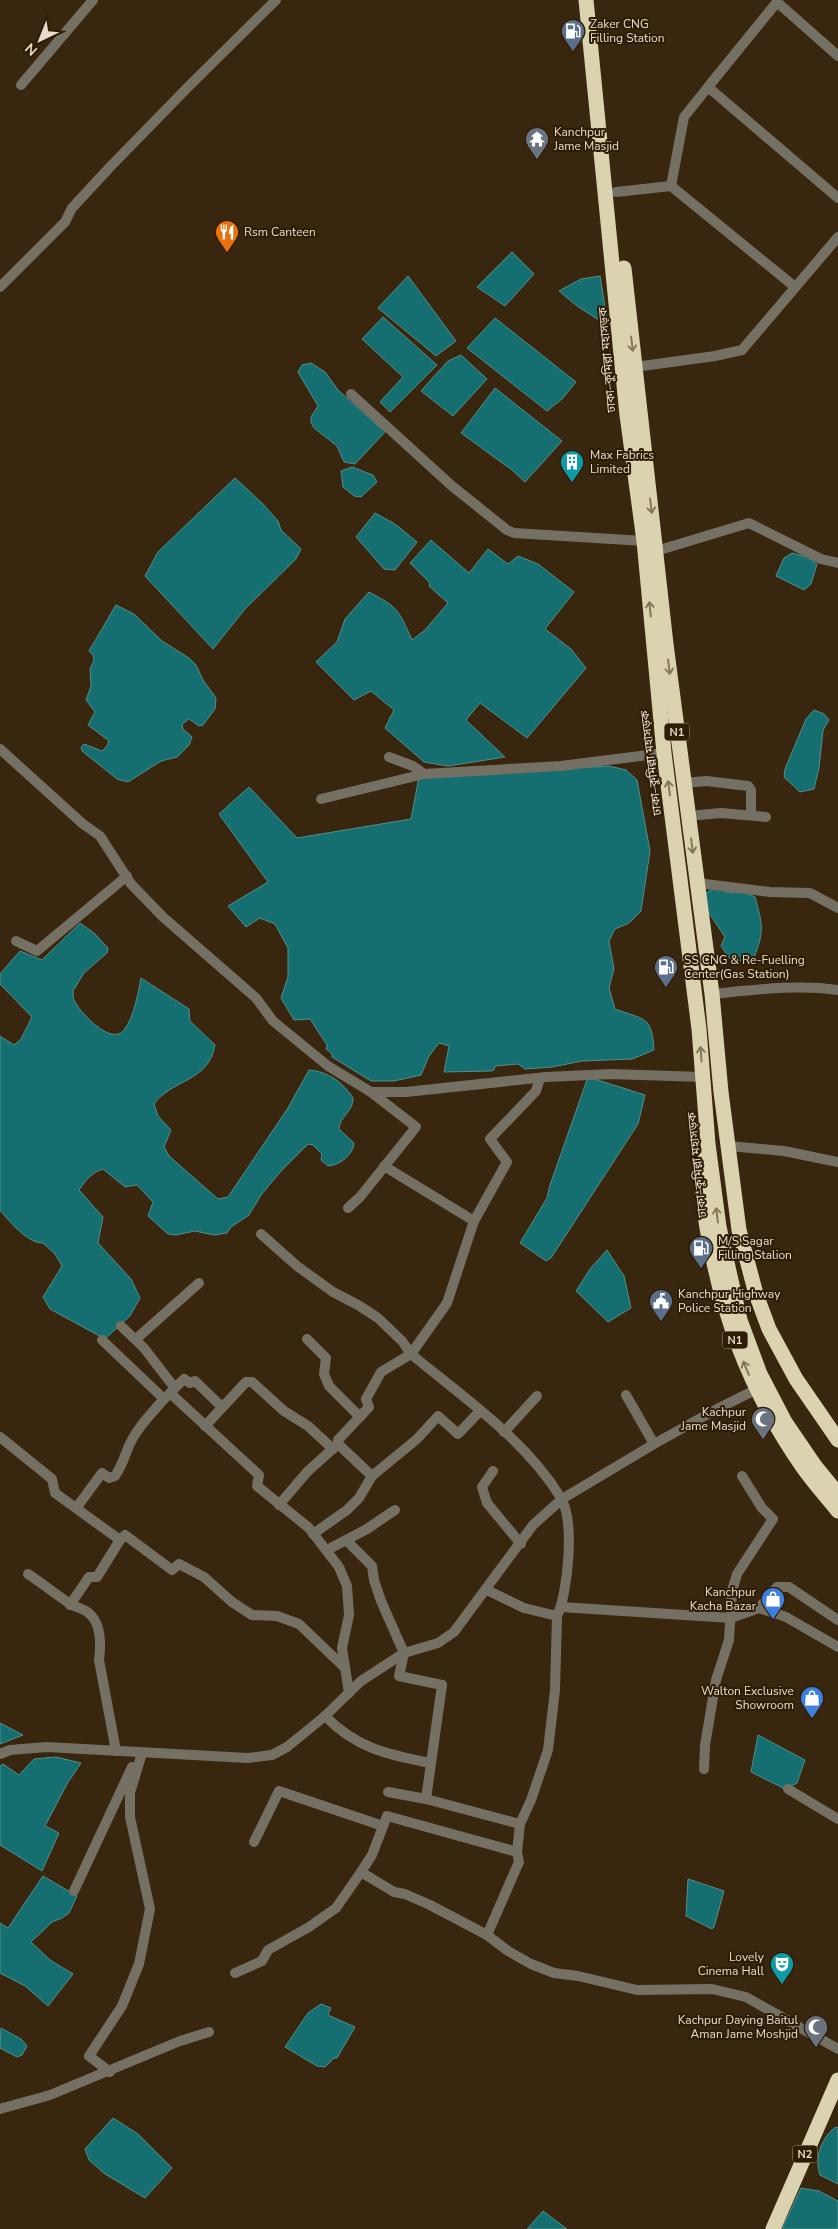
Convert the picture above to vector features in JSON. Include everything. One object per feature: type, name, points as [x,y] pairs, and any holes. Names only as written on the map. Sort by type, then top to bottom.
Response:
[{"type":"highway","name":"ঢাকা–কুমিল্লা মহাসড়ক","points":[[586,0],[616,247],[635,367],[739,1230],[756,1294],[781,1354],[810,1402],[838,1440]]},
{"type":"highway","name":"ঢাকা–কুমিল্লা মহাসড়ক","points":[[596,0],[616,192],[616,247],[627,415],[644,541],[664,753],[699,1028],[708,1144],[725,1264],[740,1320],[772,1398],[802,1448],[838,1494]]},
{"type":"highway","name":"N1","points":[[708,1144],[702,1176],[708,1234],[715,1269],[733,1334],[755,1390],[776,1427],[802,1466],[838,1511]]},
{"type":"highway","name":"N2","points":[[772,2229],[838,2080]]},
{"type":"street","points":[[21,85],[93,0]]},
{"type":"street","points":[[0,288],[64,222],[72,208],[110,167],[276,0]]},
{"type":"street","points":[[671,186],[684,117],[778,1],[838,56]]},
{"type":"street","points":[[708,87],[838,198]]},
{"type":"street","points":[[616,192],[671,186],[795,287]]},
{"type":"street","points":[[635,367],[715,356],[742,350],[838,237]]},
{"type":"street","points":[[351,394],[452,486],[507,530],[514,533],[644,541]]},
{"type":"street","points":[[656,551],[749,523],[821,559],[838,563]]},
{"type":"street","points":[[0,749],[82,824],[100,836],[132,884],[163,917],[256,998],[273,1021],[328,1066],[371,1092],[416,1127],[360,1197],[348,1208]]},
{"type":"street","points":[[321,799],[424,774],[561,766],[664,753]]},
{"type":"street","points":[[389,757],[413,766],[424,774]]},
{"type":"street","points":[[684,783],[706,781],[748,786],[751,790],[751,815]]},
{"type":"street","points":[[688,816],[721,813],[766,817]]},
{"type":"street","points":[[16,941],[37,951],[127,876]]},
{"type":"street","points":[[697,883],[770,892],[810,893],[838,908]]},
{"type":"street","points":[[712,994],[763,989],[824,988],[838,990]]},
{"type":"street","points":[[371,1092],[406,1092],[540,1078],[611,1074],[702,1077]]},
{"type":"street","points":[[279,1505],[307,1472],[336,1446],[338,1440],[369,1407],[366,1399],[381,1372],[411,1354],[447,1303],[474,1221],[507,1162],[490,1139],[536,1091],[540,1078]]},
{"type":"street","points":[[729,1146],[784,1151],[838,1162]]},
{"type":"street","points":[[384,1166],[474,1221]]},
{"type":"street","points":[[262,1234],[297,1266],[333,1292],[378,1318],[402,1341],[411,1354],[480,1411],[528,1455],[562,1499],[566,1513],[569,1566],[559,1612],[555,1690],[548,1750],[531,1800],[520,1824],[517,1852],[520,1862],[487,1935]]},
{"type":"street","points":[[136,1340],[199,1283]]},
{"type":"street","points":[[121,1326],[136,1340],[169,1393]]},
{"type":"street","points":[[307,1339],[326,1358],[324,1374],[329,1386],[360,1417]]},
{"type":"street","points":[[102,1340],[169,1393],[259,1475],[257,1486],[313,1534],[339,1567],[347,1586],[349,1616],[342,1648],[349,1692]]},
{"type":"street","points":[[77,1507],[102,1473],[109,1478],[115,1476],[123,1466],[127,1449],[138,1430],[184,1378],[190,1383],[195,1381],[222,1407]]},
{"type":"street","points":[[205,1426],[246,1382],[252,1382],[284,1411],[336,1446],[372,1476]]},
{"type":"street","points":[[0,1754],[10,1750],[47,1747],[248,1758],[272,1755],[287,1747],[325,1716],[361,1681],[404,1653],[438,1643],[454,1632],[521,1544],[533,1525],[562,1499],[654,1444],[755,1390]]},
{"type":"street","points":[[626,1395],[654,1444]]},
{"type":"street","points":[[504,1432],[537,1396]]},
{"type":"street","points":[[313,1534],[347,1510],[359,1498],[372,1476],[417,1439],[438,1416],[458,1434],[480,1411]]},
{"type":"street","points":[[0,1437],[52,1479],[55,1493],[77,1507],[120,1540]]},
{"type":"street","points":[[493,1472],[482,1487],[483,1492],[487,1502],[521,1544]]},
{"type":"street","points":[[704,1769],[705,1745],[716,1680],[729,1640],[732,1618],[732,1591],[737,1574],[773,1519],[762,1508],[742,1476]]},
{"type":"street","points":[[327,1550],[395,1510]]},
{"type":"street","points":[[70,1605],[89,1577],[97,1577],[125,1535],[172,1570],[179,1564],[204,1577],[232,1602],[252,1615],[277,1616],[299,1624],[345,1668]]},
{"type":"street","points":[[346,1540],[372,1566],[374,1580],[381,1601],[404,1653],[400,1676],[442,1685],[426,1799]]},
{"type":"street","points":[[28,1574],[51,1589],[70,1605],[88,1612],[97,1623],[101,1646],[99,1660],[116,1751]]},
{"type":"street","points":[[487,1590],[524,1608],[559,1612],[732,1618],[759,1608],[778,1587],[789,1587],[838,1620]]},
{"type":"street","points":[[759,1608],[786,1617],[838,1646]]},
{"type":"street","points":[[325,1716],[340,1731],[356,1742],[400,1758],[431,1763]]},
{"type":"street","points":[[74,1891],[140,1752]]},
{"type":"street","points":[[110,2072],[89,2056],[122,2006],[139,1964],[150,1909],[130,1817],[130,1793],[140,1752]]},
{"type":"street","points":[[788,1789],[838,1819]]},
{"type":"street","points":[[254,1842],[279,1791],[383,1826]]},
{"type":"street","points":[[388,1792],[426,1799],[520,1824]]},
{"type":"street","points":[[235,1973],[262,1961],[268,1950],[309,1927],[336,1908],[372,1856],[387,1816],[517,1852]]},
{"type":"street","points":[[361,1872],[394,1892],[405,1894],[430,1905],[487,1935],[508,1951],[531,1964],[554,1973],[578,1976],[637,1990],[712,1989],[746,1997],[838,2049]]},
{"type":"street","points":[[0,2108],[50,2095],[110,2072],[180,2041],[209,2032]]},
{"type":"water","points":[[512,252],[534,274],[505,306],[477,287]]},
{"type":"water","points":[[408,276],[456,341],[436,356],[378,308]]},
{"type":"water","points":[[600,276],[608,326],[577,306],[559,291],[581,279]]},
{"type":"water","points":[[383,317],[437,365],[390,412],[380,402],[403,377],[362,339]]},
{"type":"water","points":[[495,318],[576,382],[562,399],[547,411],[467,348]]},
{"type":"water","points":[[461,355],[487,379],[453,416],[421,391],[448,361]]},
{"type":"water","points":[[311,363],[325,372],[338,390],[385,432],[355,464],[344,462],[337,446],[314,428],[311,422],[311,417],[318,406],[298,372],[302,365]]},
{"type":"water","points":[[495,388],[562,441],[525,482],[512,470],[461,433]]},
{"type":"water","points":[[352,467],[373,475],[377,482],[361,497],[354,496],[343,487],[341,471]]},
{"type":"water","points":[[235,478],[263,504],[278,521],[281,530],[301,549],[296,559],[245,609],[213,649],[145,576],[158,552]]},
{"type":"water","points":[[375,513],[395,524],[417,542],[395,570],[384,569],[356,537]]},
{"type":"water","points":[[431,540],[469,573],[488,549],[508,564],[518,556],[538,564],[574,592],[545,629],[571,649],[586,668],[527,738],[480,703],[466,720],[505,757],[448,766],[424,762],[385,728],[394,710],[371,691],[354,700],[316,662],[337,642],[345,619],[369,592],[396,610],[412,640],[425,630],[448,603],[429,586],[430,583],[410,563]]},
{"type":"water","points":[[792,553],[807,557],[817,564],[811,584],[804,590],[776,576],[784,558]]},
{"type":"water","points":[[116,605],[134,614],[162,641],[189,658],[196,665],[203,680],[216,698],[215,709],[203,725],[199,726],[189,719],[182,724],[183,729],[192,737],[189,745],[177,757],[161,761],[128,782],[117,779],[82,751],[81,747],[84,744],[102,751],[109,741],[88,725],[95,712],[86,700],[91,686],[90,669],[94,660],[93,655],[89,651]]},
{"type":"water","points":[[814,710],[824,714],[829,720],[823,730],[819,768],[814,789],[800,792],[784,777],[785,769],[806,719]]},
{"type":"water","points":[[609,766],[626,770],[637,780],[650,851],[641,911],[629,923],[615,929],[609,941],[614,969],[609,988],[615,1009],[645,1020],[651,1030],[653,1039],[654,1050],[632,1059],[582,1061],[552,1067],[525,1069],[518,1064],[495,1066],[494,1070],[491,1071],[444,1072],[449,1046],[439,1043],[429,1056],[421,1075],[394,1081],[371,1081],[332,1057],[332,1054],[326,1049],[327,1045],[310,1019],[294,1020],[281,998],[288,977],[288,948],[275,924],[260,918],[246,927],[228,906],[268,882],[219,814],[249,787],[297,838],[411,819],[419,777]]},
{"type":"water","points":[[717,887],[729,893],[741,891],[755,897],[761,934],[754,957],[733,963],[721,946],[725,937],[703,904],[706,893]]},
{"type":"water","points":[[80,923],[94,933],[108,948],[107,953],[84,973],[73,991],[75,1002],[90,1020],[112,1034],[118,1034],[124,1030],[133,1012],[141,978],[189,1009],[190,1021],[215,1045],[211,1057],[198,1073],[170,1089],[154,1104],[158,1116],[171,1130],[164,1147],[169,1156],[218,1199],[228,1197],[288,1108],[309,1070],[328,1075],[345,1087],[353,1098],[353,1103],[341,1121],[339,1129],[354,1143],[351,1152],[345,1159],[337,1164],[328,1166],[321,1160],[322,1154],[313,1145],[308,1144],[281,1171],[261,1195],[249,1215],[231,1227],[227,1233],[214,1235],[195,1231],[176,1235],[168,1234],[148,1216],[153,1202],[137,1185],[125,1187],[103,1169],[89,1177],[79,1190],[103,1217],[98,1243],[131,1279],[140,1298],[130,1316],[105,1339],[50,1309],[43,1297],[62,1266],[55,1254],[43,1243],[37,1242],[25,1235],[0,1210],[0,1036],[14,1045],[21,1039],[32,1017],[0,984],[0,974],[20,951],[42,960]]},
{"type":"water","points":[[588,1077],[645,1095],[638,1124],[551,1258],[546,1261],[520,1243],[547,1198]]},
{"type":"water","points":[[607,1250],[624,1276],[631,1308],[608,1322],[576,1291],[590,1269]]},
{"type":"water","points":[[0,1723],[23,1735],[0,1744]]},
{"type":"water","points":[[758,1735],[805,1760],[797,1783],[785,1789],[751,1772]]},
{"type":"water","points":[[56,1757],[81,1763],[67,1784],[45,1826],[59,1833],[42,1871],[0,1845],[0,1766],[3,1764],[19,1775],[34,1759]]},
{"type":"water","points":[[43,1876],[77,1896],[69,1913],[52,1922],[31,1942],[50,1960],[73,1974],[48,2006],[25,1986],[0,1973],[0,1923],[8,1928]]},
{"type":"water","points":[[688,1879],[724,1891],[712,1929],[686,1916]]},
{"type":"water","points":[[321,2004],[331,2008],[328,2014],[330,2016],[355,2027],[337,2058],[334,2058],[325,2067],[317,2066],[285,2047],[308,2013]]},
{"type":"water","points":[[1,2028],[21,2039],[27,2046],[22,2055],[17,2057],[0,2048]]},
{"type":"water","points":[[113,2118],[138,2134],[172,2168],[145,2198],[105,2174],[89,2160],[85,2149]]},
{"type":"water","points":[[836,2127],[838,2128],[838,2184],[820,2175],[818,2168],[823,2142]]},
{"type":"water","points":[[801,2188],[819,2191],[838,2201],[838,2229],[782,2229]]},
{"type":"water","points":[[543,2211],[567,2229],[527,2229]]},
{"type":"place","name":"Zaker CNG Filling Station","points":[[573,52]]},
{"type":"place","name":"Kanchpur Jame Masjid","points":[[537,160]]},
{"type":"place","name":"Rsm Canteen","points":[[227,253]]},
{"type":"place","name":"Max Fabrics Limited","points":[[572,483]]},
{"type":"place","name":"SS CNG & Re-Fuelling Center(Gas Station)","points":[[666,988]]},
{"type":"place","name":"M/S Sagar Filling Stalion","points":[[701,1269]]},
{"type":"place","name":"Kanchpur Highway Police Station","points":[[661,1322]]},
{"type":"place","name":"Kachpur Jame Masjid","points":[[763,1440]]},
{"type":"place","name":"Kanchpur Kacha Bazar","points":[[773,1620]]},
{"type":"place","name":"Walton Exclusive Showroom","points":[[812,1719]]},
{"type":"place","name":"Lovely Cinema Hall","points":[[782,1985]]},
{"type":"place","name":"Kachpur Daying Baitul Aman Jame Moshjid","points":[[816,2048]]}]
